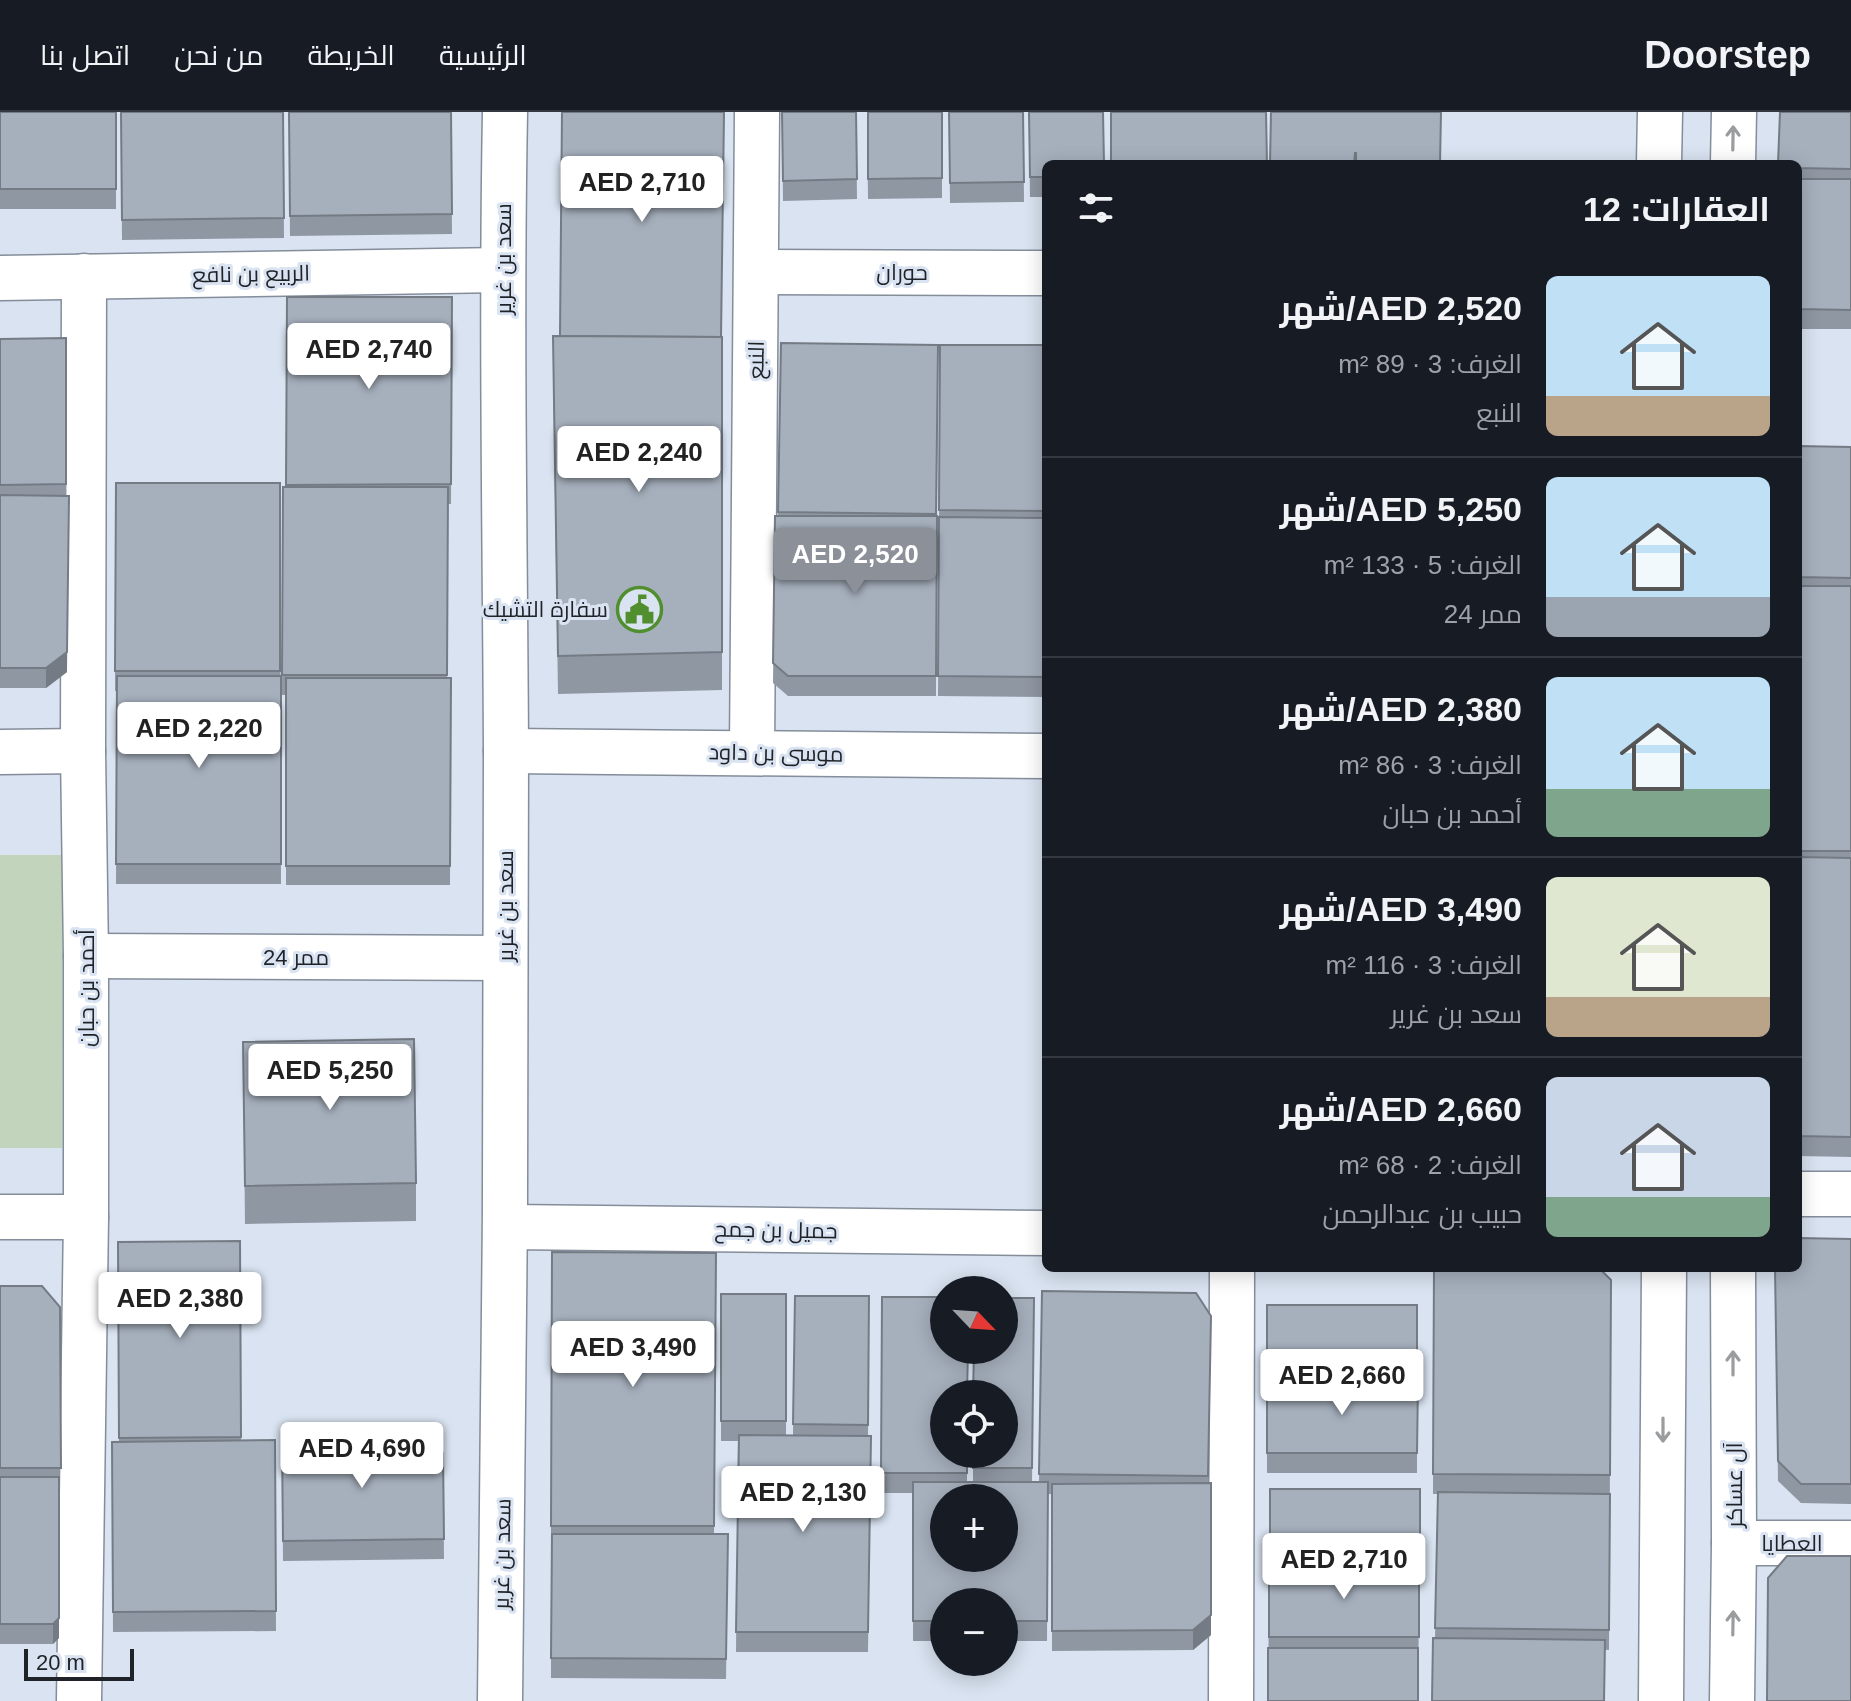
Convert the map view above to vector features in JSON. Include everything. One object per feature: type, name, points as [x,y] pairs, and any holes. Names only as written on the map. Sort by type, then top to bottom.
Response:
[{"type":"street","name":"سعد بن غرير","points":[[500,1701],[506,1227],[502,270],[505,112]]},
{"type":"street","name":"النبع","points":[[752,752],[757,112]]},
{"type":"street","points":[[1659,160],[1660,112]]},
{"type":"street","points":[[1733,160],[1734,112]]},
{"type":"street","name":"الربيع بن نافع","points":[[0,278],[502,270]]},
{"type":"street","name":"حوران","points":[[757,272],[1042,273]]},
{"type":"street","name":"أحمد بن حبان","points":[[79,1701],[86,1217],[84,276]]},
{"type":"street","points":[[0,752],[83,751]]},
{"type":"street","name":"موسى بن داود","points":[[506,751],[1042,756]]},
{"type":"street","name":"ممر 24","points":[[86,956],[505,958]]},
{"type":"street","points":[[1802,1194],[1851,1194]]},
{"type":"street","points":[[0,1217],[86,1217]]},
{"type":"street","name":"جميل بن جمح","points":[[506,1227],[1042,1233]]},
{"type":"street","points":[[1231,1701],[1232,1272]]},
{"type":"street","points":[[1661,1701],[1664,1272]]},
{"type":"street","name":"آل عساكر","points":[[1732,1701],[1733,1272]]},
{"type":"street","name":"العطايا","points":[[1734,1543],[1851,1543]]},
{"type":"green space","points":[[0,855],[63,855],[62,1148],[0,1148]]},
{"type":"building","points":[[0,112],[116,112],[116,189],[0,189]]},
{"type":"building","points":[[121,112],[283,112],[284,218],[122,220]]},
{"type":"building","points":[[289,112],[451,112],[452,214],[290,216]]},
{"type":"building","points":[[562,112],[724,112],[721,337],[560,336]]},
{"type":"building","points":[[782,112],[856,112],[857,179],[783,181]]},
{"type":"building","points":[[868,112],[942,112],[942,178],[868,179]]},
{"type":"building","points":[[949,112],[1023,112],[1024,182],[950,183]]},
{"type":"building","points":[[1029,112],[1103,112],[1104,160],[1042,160],[1042,177],[1030,177]]},
{"type":"building","points":[[1111,112],[1266,112],[1267,160],[1111,160]]},
{"type":"building","points":[[1271,112],[1441,112],[1440,160],[1356,160],[1355,153],[1354,160],[1270,160]]},
{"type":"building","points":[[1780,112],[1851,112],[1851,169],[1802,168],[1802,160],[1778,160]]},
{"type":"building","points":[[1802,179],[1851,179],[1851,310],[1802,309]]},
{"type":"building","points":[[287,297],[452,297],[451,484],[286,485]]},
{"type":"building","name":"سفارة التشيك","points":[[553,336],[722,337],[722,652],[558,656]]},
{"type":"building","points":[[66,338],[66,484],[0,485],[0,339]]},
{"type":"building","points":[[781,343],[938,345],[936,514],[778,512]]},
{"type":"building","points":[[940,345],[1042,345],[1042,511],[939,510]]},
{"type":"building","points":[[1802,446],[1851,447],[1851,578],[1802,577]]},
{"type":"building","points":[[116,483],[280,483],[280,671],[115,671]]},
{"type":"building","points":[[283,487],[448,487],[447,675],[282,675]]},
{"type":"building","points":[[0,495],[69,496],[67,652],[46,668],[0,668]]},
{"type":"building","points":[[775,516],[937,516],[936,676],[788,676],[773,663]]},
{"type":"building","points":[[939,517],[1042,518],[1042,677],[938,676]]},
{"type":"building","points":[[1802,586],[1851,586],[1851,851],[1802,851]]},
{"type":"building","points":[[117,676],[281,676],[281,864],[116,864]]},
{"type":"building","points":[[286,678],[451,678],[450,866],[286,866]]},
{"type":"building","points":[[1802,857],[1851,858],[1851,1137],[1802,1136]]},
{"type":"building","points":[[414,1039],[416,1183],[245,1186],[243,1042]]},
{"type":"building","points":[[1802,1238],[1851,1239],[1851,1484],[1801,1484],[1778,1461],[1775,1272],[1802,1272]]},
{"type":"building","points":[[240,1241],[241,1437],[119,1438],[118,1242]]},
{"type":"building","points":[[552,1252],[716,1253],[714,1526],[551,1526]]},
{"type":"building","points":[[1434,1272],[1603,1272],[1611,1280],[1610,1475],[1433,1474]]},
{"type":"building","points":[[0,1286],[42,1286],[60,1307],[61,1468],[0,1468]]},
{"type":"building","points":[[1042,1291],[1196,1293],[1211,1316],[1208,1476],[1039,1474]]},
{"type":"building","points":[[721,1294],[786,1294],[786,1421],[721,1421]]},
{"type":"building","points":[[795,1296],[869,1296],[868,1425],[793,1424]]},
{"type":"building","points":[[882,1297],[930,1297],[930,1364],[968,1364],[967,1380],[930,1380],[930,1468],[967,1468],[967,1473],[881,1473]]},
{"type":"building","points":[[1018,1298],[1034,1298],[1032,1468],[1018,1468],[1018,1380],[973,1380],[974,1364],[1018,1364]]},
{"type":"building","points":[[1267,1305],[1417,1305],[1417,1378],[1267,1378]]},
{"type":"building","points":[[1267,1381],[1418,1381],[1417,1453],[1267,1453]]},
{"type":"building","points":[[739,1435],[871,1436],[868,1632],[736,1632]]},
{"type":"building","points":[[275,1440],[276,1611],[113,1612],[112,1442]]},
{"type":"building","points":[[430,1440],[443,1453],[444,1539],[283,1541],[282,1441]]},
{"type":"building","points":[[0,1477],[59,1477],[59,1618],[53,1624],[0,1624]]},
{"type":"building","points":[[913,1482],[1048,1482],[1047,1621],[1018,1621],[1018,1588],[930,1588],[930,1621],[913,1621]]},
{"type":"building","points":[[1211,1483],[1211,1615],[1193,1630],[1052,1631],[1052,1484]]},
{"type":"building","points":[[1270,1489],[1420,1489],[1420,1562],[1270,1562]]},
{"type":"building","points":[[1438,1492],[1610,1494],[1609,1630],[1435,1628]]},
{"type":"building","points":[[552,1534],[728,1534],[726,1659],[551,1658]]},
{"type":"building","points":[[1787,1556],[1851,1556],[1851,1701],[1767,1701],[1768,1578]]},
{"type":"building","points":[[1269,1565],[1419,1565],[1419,1637],[1269,1637]]},
{"type":"building","points":[[1433,1638],[1605,1640],[1604,1701],[1432,1701]]},
{"type":"building","points":[[1268,1648],[1418,1648],[1418,1701],[1268,1701]]},
{"type":"place","name":"سفارة التشيك","points":[[639,609]]}]
